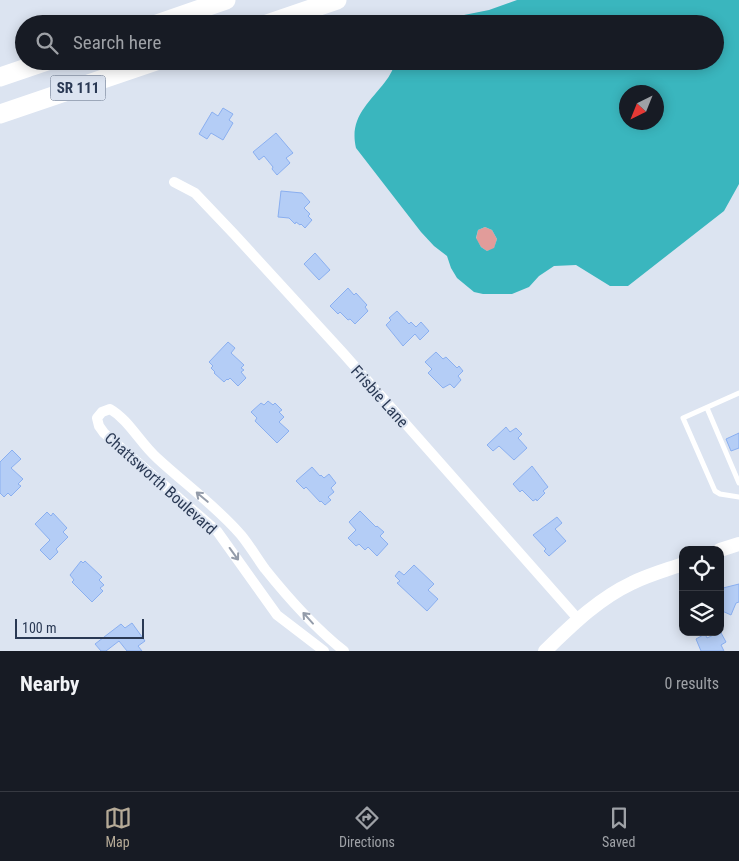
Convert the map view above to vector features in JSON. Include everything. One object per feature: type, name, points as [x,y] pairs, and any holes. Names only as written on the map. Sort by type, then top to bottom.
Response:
[{"type":"highway","points":[[183,15],[226,0]]},
{"type":"highway","points":[[293,15],[337,0]]},
{"type":"highway","name":"SR 111","points":[[0,77],[21,70]]},
{"type":"highway","name":"SR 111","points":[[0,114],[130,70]]},
{"type":"street","name":"Frisbie Lane","points":[[174,182],[195,193],[234,234],[578,619]]},
{"type":"street","name":"Chattsworth Boulevard","points":[[324,651],[277,615],[217,531],[104,433],[99,426],[98,418],[102,412],[110,409],[118,414],[157,459],[212,505],[242,535],[265,568],[323,635],[344,651]]},
{"type":"street","points":[[724,549],[739,544]]},
{"type":"street","points":[[545,651],[578,619],[608,596],[633,582],[679,565]]},
{"type":"lane","points":[[739,393],[683,418],[715,491],[720,494],[739,497]]},
{"type":"lane","points":[[707,408],[739,483]]},
{"type":"shaded area","points":[[485,227],[492,230],[497,239],[494,249],[487,251],[481,247],[476,239],[478,230]]},
{"type":"water","points":[[517,0],[739,0],[739,184],[724,211],[628,286],[610,286],[576,265],[554,266],[539,276],[529,287],[512,294],[483,294],[474,292],[457,278],[447,256],[421,232],[356,148],[355,128],[358,120],[392,70],[724,70],[724,15],[464,15],[489,10]],"holes":[[[485,227],[492,230],[497,239],[494,248],[487,251],[481,247],[476,238],[478,230]]]},
{"type":"building","points":[[223,108],[233,114],[229,120],[233,123],[223,140],[211,133],[207,139],[199,134],[212,112],[218,116]]},
{"type":"building","points":[[276,133],[293,153],[286,158],[290,163],[277,175],[264,156],[259,160],[253,152]]},
{"type":"building","points":[[281,191],[302,193],[310,202],[304,208],[310,214],[308,216],[312,220],[305,228],[296,222],[295,224],[289,218],[278,217]]},
{"type":"building","points":[[315,253],[330,270],[319,280],[304,264]]},
{"type":"building","points":[[348,288],[354,295],[356,293],[367,305],[365,307],[368,311],[355,324],[340,312],[338,314],[330,306]]},
{"type":"building","points":[[397,311],[409,324],[411,322],[416,327],[421,322],[429,331],[420,340],[415,334],[403,346],[386,325],[391,320],[389,318]]},
{"type":"building","points":[[228,342],[235,348],[231,353],[244,365],[241,368],[244,370],[241,372],[246,378],[238,386],[230,378],[224,382],[214,373],[211,368],[213,366],[209,362]]},
{"type":"building","points":[[436,352],[443,359],[446,357],[457,368],[459,366],[463,371],[458,376],[461,380],[454,388],[450,384],[443,388],[428,373],[432,369],[425,362]]},
{"type":"building","points":[[268,401],[273,405],[275,403],[282,410],[279,412],[284,417],[279,422],[289,431],[277,443],[255,421],[257,418],[251,412],[261,403],[264,405]]},
{"type":"building","points":[[506,427],[510,432],[516,428],[522,434],[518,438],[527,448],[514,460],[499,446],[493,451],[487,445]]},
{"type":"building","points":[[739,433],[739,448],[731,451],[726,439]]},
{"type":"building","points":[[12,450],[21,459],[11,468],[23,479],[18,484],[21,486],[11,496],[8,493],[4,497],[0,493],[0,462]]},
{"type":"building","points":[[532,466],[548,487],[537,501],[536,499],[533,501],[522,490],[520,492],[513,484]]},
{"type":"building","points":[[312,467],[324,478],[329,474],[336,483],[331,488],[334,492],[328,497],[331,500],[325,505],[306,487],[304,489],[296,481]]},
{"type":"building","points":[[360,511],[376,527],[384,532],[380,536],[388,544],[377,556],[368,547],[365,550],[359,544],[356,546],[348,538],[356,530],[349,522]]},
{"type":"building","points":[[47,512],[51,516],[53,513],[67,528],[63,532],[68,537],[56,549],[58,552],[50,560],[40,550],[50,540],[35,524]]},
{"type":"building","points":[[557,517],[562,523],[555,529],[566,541],[549,556],[544,551],[546,549],[533,535]]},
{"type":"building","points":[[81,561],[83,563],[85,561],[102,577],[99,580],[104,585],[100,588],[103,591],[92,602],[72,582],[74,580],[70,575]]},
{"type":"building","points":[[414,565],[434,584],[428,590],[438,599],[427,611],[397,583],[400,581],[395,576],[399,571],[404,575]]},
{"type":"building","points":[[739,584],[739,602],[736,603],[731,615],[724,612],[724,588]]},
{"type":"building","points":[[132,623],[145,641],[138,646],[142,651],[127,651],[119,641],[106,651],[101,651],[95,644],[121,624],[125,628]]},
{"type":"building","points":[[701,636],[706,636],[707,638],[723,636],[726,642],[721,645],[724,651],[701,651],[696,639]]}]
